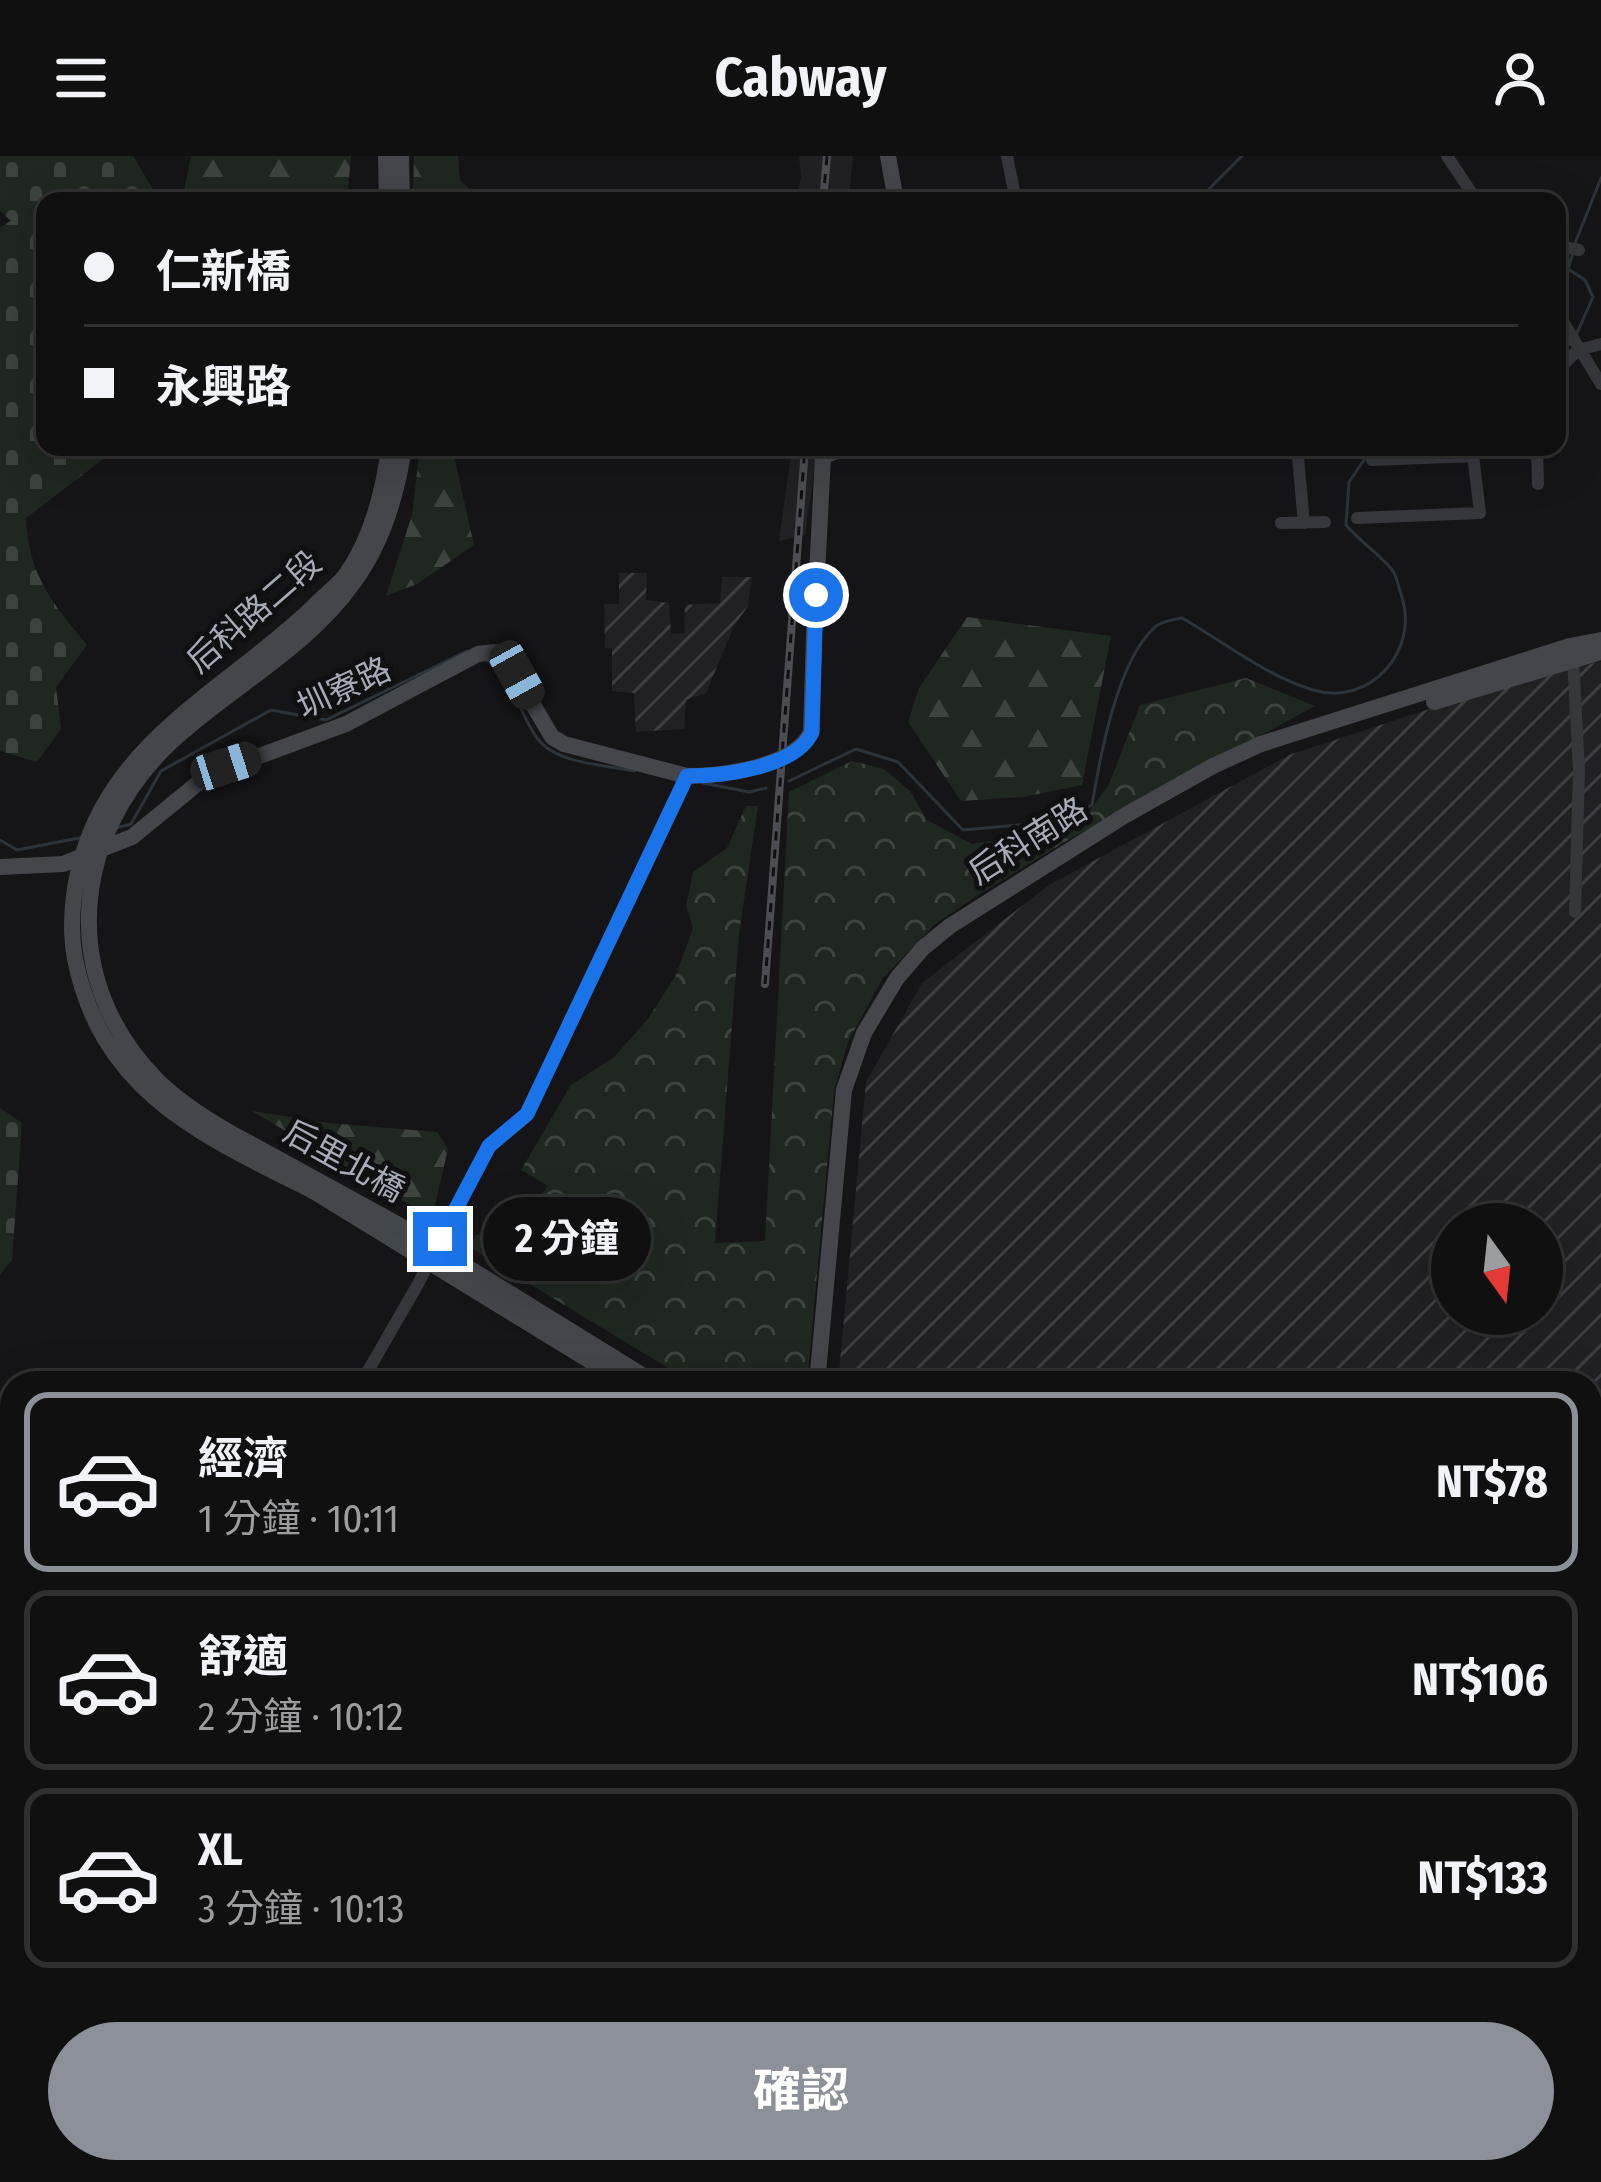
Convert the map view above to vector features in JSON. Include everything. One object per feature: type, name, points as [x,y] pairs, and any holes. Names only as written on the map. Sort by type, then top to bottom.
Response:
[{"type":"street","points":[[386,156],[386,192]]},
{"type":"street","points":[[401,156],[402,192]]},
{"type":"street","points":[[888,156],[894,192]]},
{"type":"street","points":[[1007,156],[1014,192]]},
{"type":"street","points":[[1447,156],[1471,192]]},
{"type":"street","points":[[1566,247],[1579,250]]},
{"type":"street","points":[[1566,326],[1601,384]]},
{"type":"street","points":[[1575,341],[1601,344]]},
{"type":"street","points":[[1566,356],[1575,341]]},
{"type":"street","name":"后科路二段","points":[[162,741],[345,575],[373,520],[388,456]]},
{"type":"street","name":"后科路二段","points":[[162,741],[298,644],[356,581],[386,522],[402,456]]},
{"type":"street","points":[[368,1371],[489,1146],[527,1114],[687,776],[745,771],[800,749],[808,741],[823,456]]},
{"type":"street","points":[[1298,456],[1304,523]]},
{"type":"street","points":[[1372,460],[1422,456]]},
{"type":"street","points":[[1357,518],[1480,513],[1473,456]]},
{"type":"street","points":[[1537,456],[1538,484]]},
{"type":"street","points":[[1281,523],[1324,522]]},
{"type":"street","name":"后科南路","points":[[818,1371],[852,1094],[864,1056],[902,984],[955,932],[1223,770],[1601,640]]},
{"type":"street","name":"圳寮路","points":[[0,867],[39,868],[80,859],[132,837],[208,775],[346,724],[478,654],[495,652],[508,662],[552,737],[687,776]]},
{"type":"street","points":[[1572,652],[1579,770],[1575,912]]},
{"type":"street","name":"后科南路","points":[[1572,652],[1601,652]]},
{"type":"street","points":[[99,851],[126,794],[162,741]]},
{"type":"street","points":[[80,859],[94,820],[115,784],[162,741]]},
{"type":"street","name":"后里北橋","points":[[99,851],[89,893],[88,928],[101,994],[138,1058],[160,1084],[211,1123],[399,1225],[636,1371]]},
{"type":"street","name":"后里北橋","points":[[80,859],[72,916],[74,951],[91,1018],[115,1057],[178,1119],[313,1191],[606,1371]]},
{"type":"street","name":"后科南路","points":[[828,1371],[829,1285]]},
{"type":"shaded area","points":[[799,156],[853,156],[850,192],[798,192]]},
{"type":"shaded area","points":[[791,456],[817,456],[805,535],[779,541]]},
{"type":"shaded area","points":[[619,573],[647,573],[646,600],[669,603],[671,634],[684,633],[685,605],[720,603],[722,577],[752,577],[748,606],[734,626],[706,693],[686,700],[684,729],[636,732],[634,693],[612,691],[612,649],[605,648],[604,604],[619,604]]},
{"type":"shaded area","points":[[1601,662],[1601,1371],[839,1371],[866,1082],[922,983],[1049,885],[1289,755],[1539,673]]},
{"type":"green space","points":[[0,156],[133,156],[155,192],[36,192],[36,456],[107,456],[26,518],[31,556],[44,587],[87,645],[56,687],[61,729],[37,762],[0,751],[0,227],[11,221],[0,211]]},
{"type":"green space","points":[[191,156],[351,156],[348,192],[184,192]]},
{"type":"green space","points":[[414,156],[458,156],[460,180],[472,192],[413,192]]},
{"type":"green space","points":[[419,456],[454,456],[474,545],[417,584],[386,596],[412,515]]},
{"type":"green space","points":[[967,617],[1111,636],[1082,785],[1023,797],[961,801],[908,722],[919,688]]},
{"type":"green space","points":[[1246,678],[1315,706],[1068,840],[975,897],[934,925],[883,978],[848,1042],[834,1091],[808,1371],[673,1371],[469,1247],[476,1235],[517,1218],[548,1186],[521,1170],[571,1085],[614,1057],[648,1019],[676,975],[693,928],[686,906],[693,872],[727,848],[746,806],[758,806],[739,934],[715,1243],[765,1241],[789,792],[852,761],[884,769],[910,791],[927,820],[972,844],[1054,830],[1086,816],[1109,784],[1140,705]]},
{"type":"green space","points":[[0,1108],[22,1123],[12,1260],[0,1275]]},
{"type":"green space","points":[[252,1111],[437,1132],[448,1149],[432,1218]]},
{"type":"waterway","points":[[1206,192],[1242,156]]},
{"type":"waterway","points":[[1574,246],[1601,178]]},
{"type":"waterway","points":[[1572,256],[1568,269],[1585,280],[1593,297],[1577,333]]},
{"type":"waterway","points":[[1566,347],[1572,341]]},
{"type":"waterway","points":[[789,781],[856,749],[898,762],[963,830],[1062,821],[1092,805],[1112,711],[1130,662],[1158,625],[1182,618],[1262,667],[1313,690],[1334,693],[1371,682],[1396,655],[1405,617],[1393,571],[1346,525],[1349,482],[1367,456]]},
{"type":"waterway","points":[[116,828],[131,824],[161,771],[271,710],[326,720],[467,651]]},
{"type":"waterway","points":[[486,660],[505,678],[545,747],[582,762],[634,771]]},
{"type":"waterway","points":[[703,783],[749,792],[766,788]]},
{"type":"waterway","points":[[0,840],[17,850],[84,837]]},
{"type":"railway","points":[[824,192],[827,156]]},
{"type":"railway","points":[[765,984],[804,456]]},
{"type":"route","points":[[440,1239],[489,1146],[527,1114],[687,776],[745,771],[800,749],[808,741],[816,595]]}]
